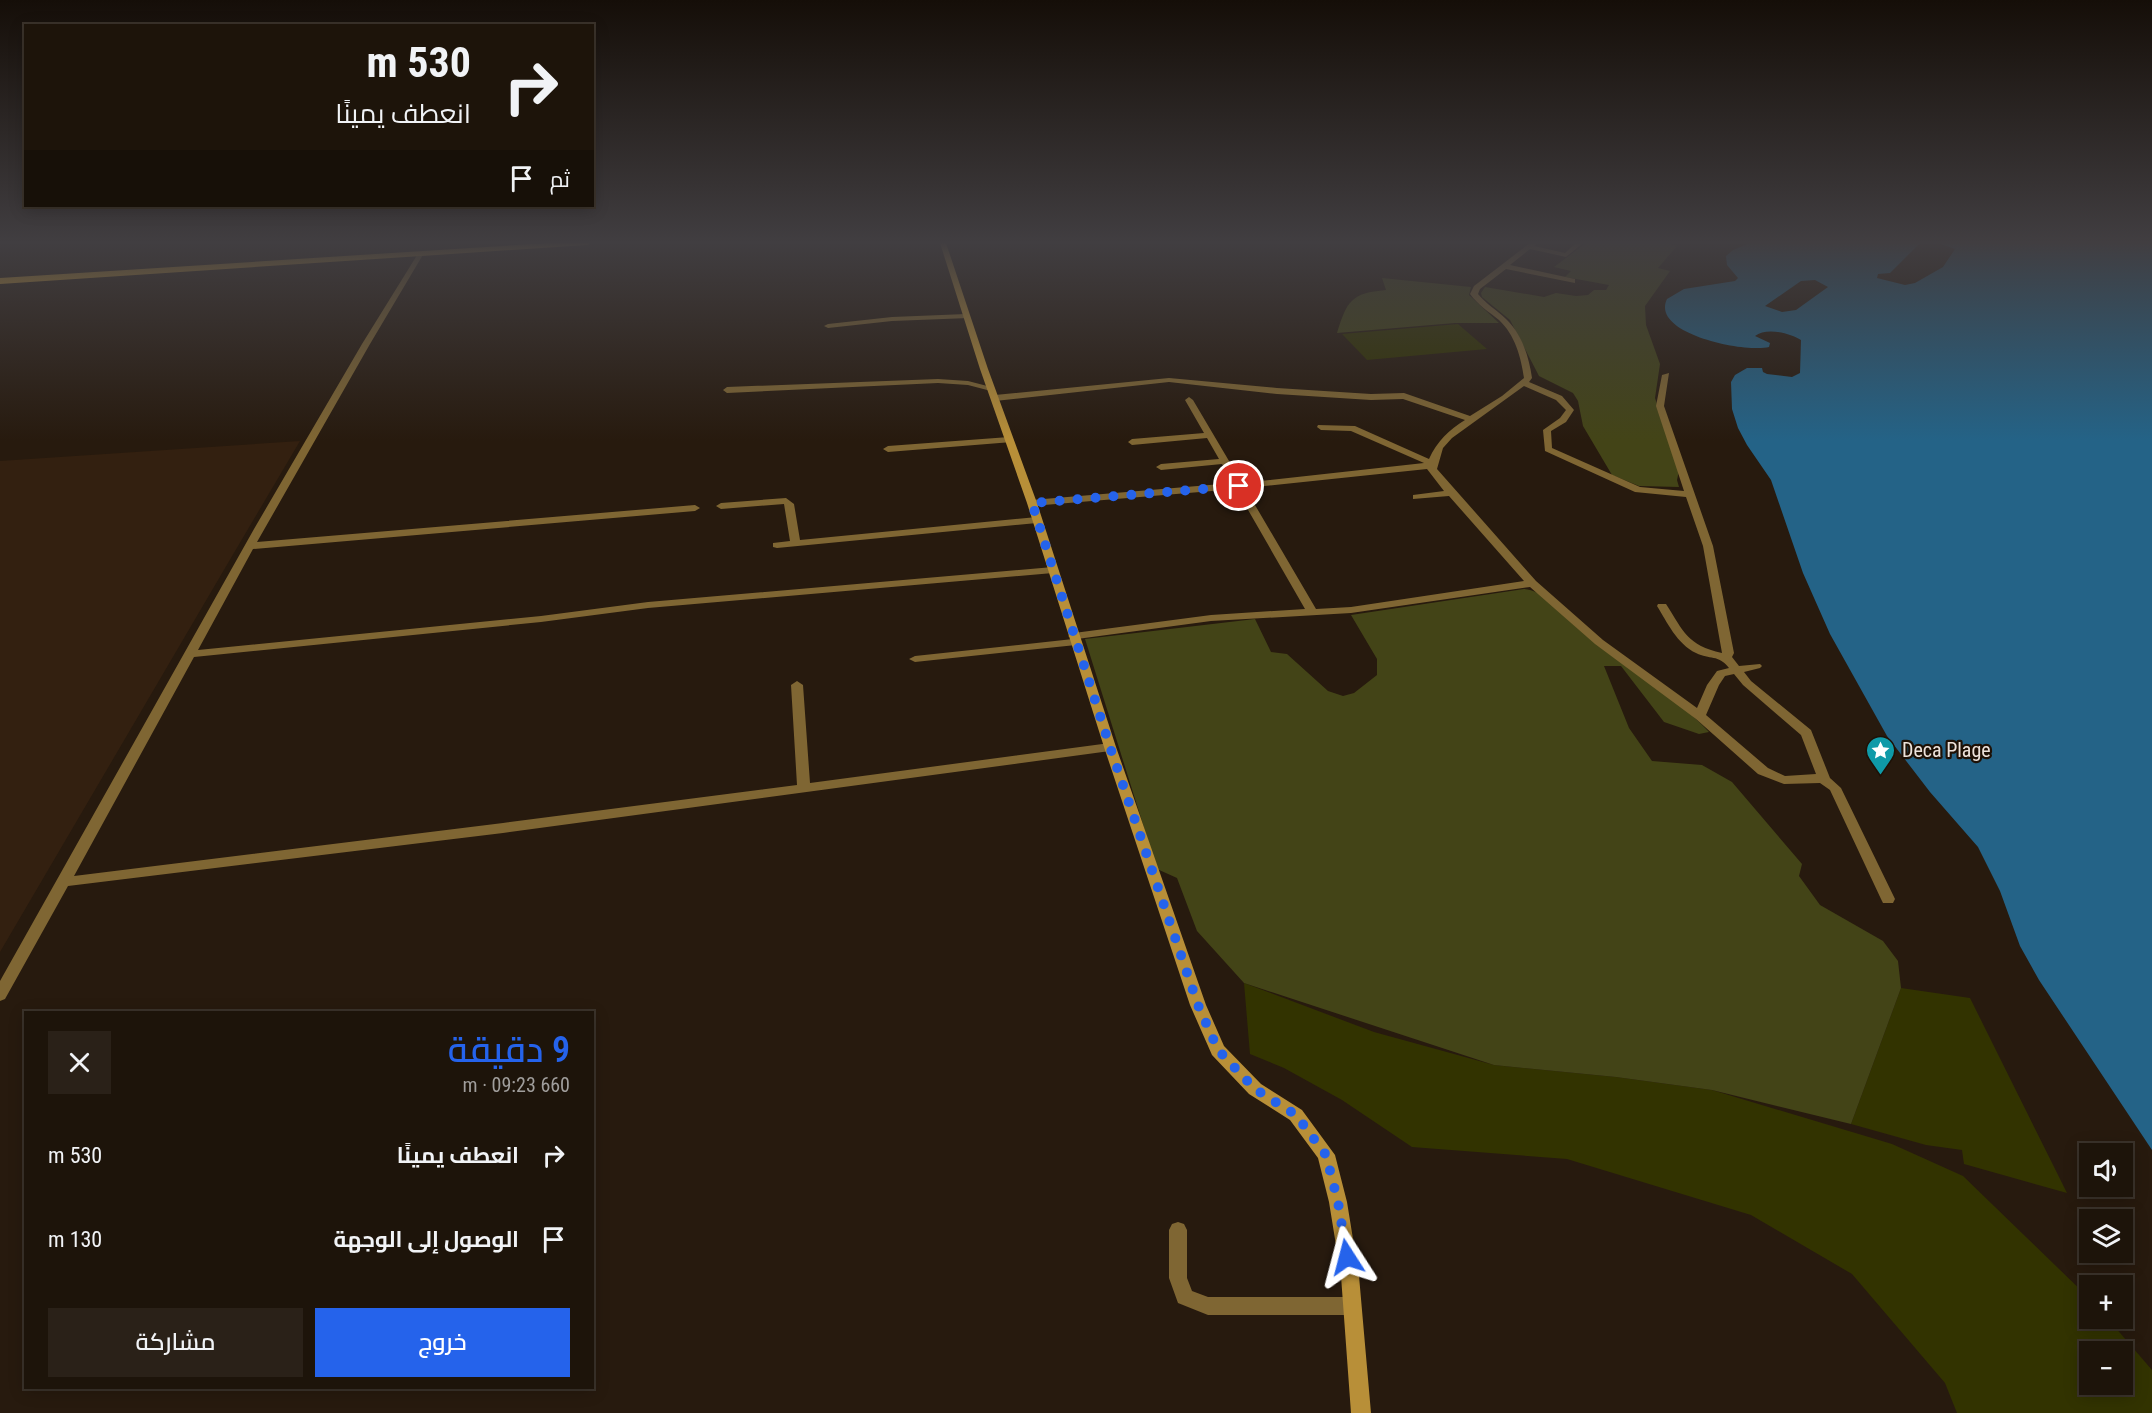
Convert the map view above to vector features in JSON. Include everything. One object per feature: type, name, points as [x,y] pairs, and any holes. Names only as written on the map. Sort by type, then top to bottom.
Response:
[{"type":"street","points":[[0,995],[189,654],[386,309]]},
{"type":"street","points":[[964,309],[1032,503],[1110,747],[1198,1005],[1218,1050],[1255,1089],[1296,1115],[1326,1155],[1338,1202],[1352,1306],[1361,1413]]},
{"type":"street","points":[[1488,309],[1506,323],[1513,333],[1526,363],[1528,378],[1507,399],[1456,429],[1434,459],[1434,473],[1532,584],[1599,642],[1700,716],[1762,771],[1784,780],[1813,777],[1824,780],[1835,788],[1888,899]]},
{"type":"street","points":[[828,326],[892,319],[966,316]]},
{"type":"street","points":[[1666,375],[1660,406],[1708,546],[1728,653],[1726,657]]},
{"type":"street","points":[[727,390],[938,381],[968,382],[993,393],[1168,380],[1276,391],[1371,397],[1404,396],[1471,419]]},
{"type":"street","points":[[1524,383],[1559,398],[1570,410],[1563,420],[1547,430],[1545,434],[1548,449],[1638,490],[1691,494]]},
{"type":"street","points":[[1189,400],[1312,612]]},
{"type":"street","points":[[1321,427],[1352,428],[1434,465]]},
{"type":"street","points":[[1132,442],[1209,435]]},
{"type":"street","points":[[888,449],[1009,440]]},
{"type":"street","points":[[1161,467],[1224,461]]},
{"type":"street","points":[[1032,503],[1239,486],[1434,465]]},
{"type":"street","points":[[1416,497],[1450,493]]},
{"type":"street","points":[[721,506],[786,501],[789,504],[795,543]]},
{"type":"street","points":[[251,546],[695,508]]},
{"type":"street","points":[[777,544],[1037,520]]},
{"type":"street","points":[[189,654],[541,619],[648,605],[1053,570]]},
{"type":"street","points":[[915,659],[1075,639],[1211,618],[1351,610],[1532,584]]},
{"type":"street","points":[[1662,606],[1678,633],[1691,645],[1701,651],[1726,657],[1747,683],[1807,733],[1824,780]]},
{"type":"street","points":[[1700,716],[1713,685],[1721,673],[1756,666]]},
{"type":"street","points":[[797,685],[804,788]]},
{"type":"street","points":[[64,882],[1110,747]]},
{"type":"street","points":[[1179,1230],[1178,1278],[1185,1297],[1208,1306],[1352,1306]]},
{"type":"shaded area","points":[[1346,309],[1484,309],[1499,323],[1455,323],[1337,333]]},
{"type":"shaded area","points":[[1497,309],[1645,309],[1646,325],[1660,364],[1655,398],[1679,471],[1677,480],[1679,487],[1639,486],[1612,475],[1583,426],[1578,401],[1573,393],[1539,376],[1510,320]]},
{"type":"shaded area","points":[[1458,324],[1487,349],[1367,360],[1342,334]]},
{"type":"shaded area","points":[[300,441],[228,563],[0,952],[0,461]]},
{"type":"shaded area","points":[[1524,589],[1544,597],[1589,637],[1677,703],[1709,732],[1699,734],[1664,722],[1621,666],[1604,666],[1629,728],[1652,761],[1702,765],[1732,782],[1802,864],[1799,876],[1820,905],[1883,941],[1898,961],[1901,988],[1851,1124],[1712,1090],[1616,1077],[1494,1065],[1244,983],[1197,931],[1177,878],[1157,869],[1085,639],[1255,619],[1271,652],[1287,654],[1328,691],[1343,696],[1354,693],[1377,675],[1377,659],[1351,615]]},
{"type":"shaded area","points":[[1244,983],[1374,1032],[1494,1065],[1616,1077],[1712,1090],[1892,1144],[1963,1176],[2079,1288],[2079,1329],[2117,1329],[2127,1341],[2079,1341],[2079,1395],[2133,1395],[2133,1348],[2152,1370],[2152,1413],[1957,1413],[1945,1383],[1852,1274],[1751,1215],[1567,1159],[1412,1147],[1342,1100],[1284,1068],[1250,1054]]},
{"type":"shaded area","points":[[1901,988],[1970,998],[2067,1193],[1964,1164],[1962,1150],[1926,1145],[1851,1124]]},
{"type":"water","points":[[1666,309],[2152,309],[2152,1150],[2039,980],[2020,946],[2000,891],[1978,847],[1930,792],[1887,736],[1830,634],[1803,573],[1771,480],[1738,428],[1732,409],[1731,382],[1735,375],[1747,368],[1762,368],[1767,374],[1792,377],[1800,373],[1801,340],[1785,333],[1771,331],[1755,336],[1770,343],[1769,347],[1722,344],[1686,331],[1673,322]]},
{"type":"pier","points":[[1773,309],[1797,309],[1796,310],[1782,312]]},
{"type":"place","name":"Deca Plage","points":[[1881,776]]},
{"type":"route","points":[[1239,486],[1032,503],[1110,747],[1198,1005],[1218,1050],[1255,1089],[1296,1115],[1326,1155],[1338,1202],[1347,1257]]}]
